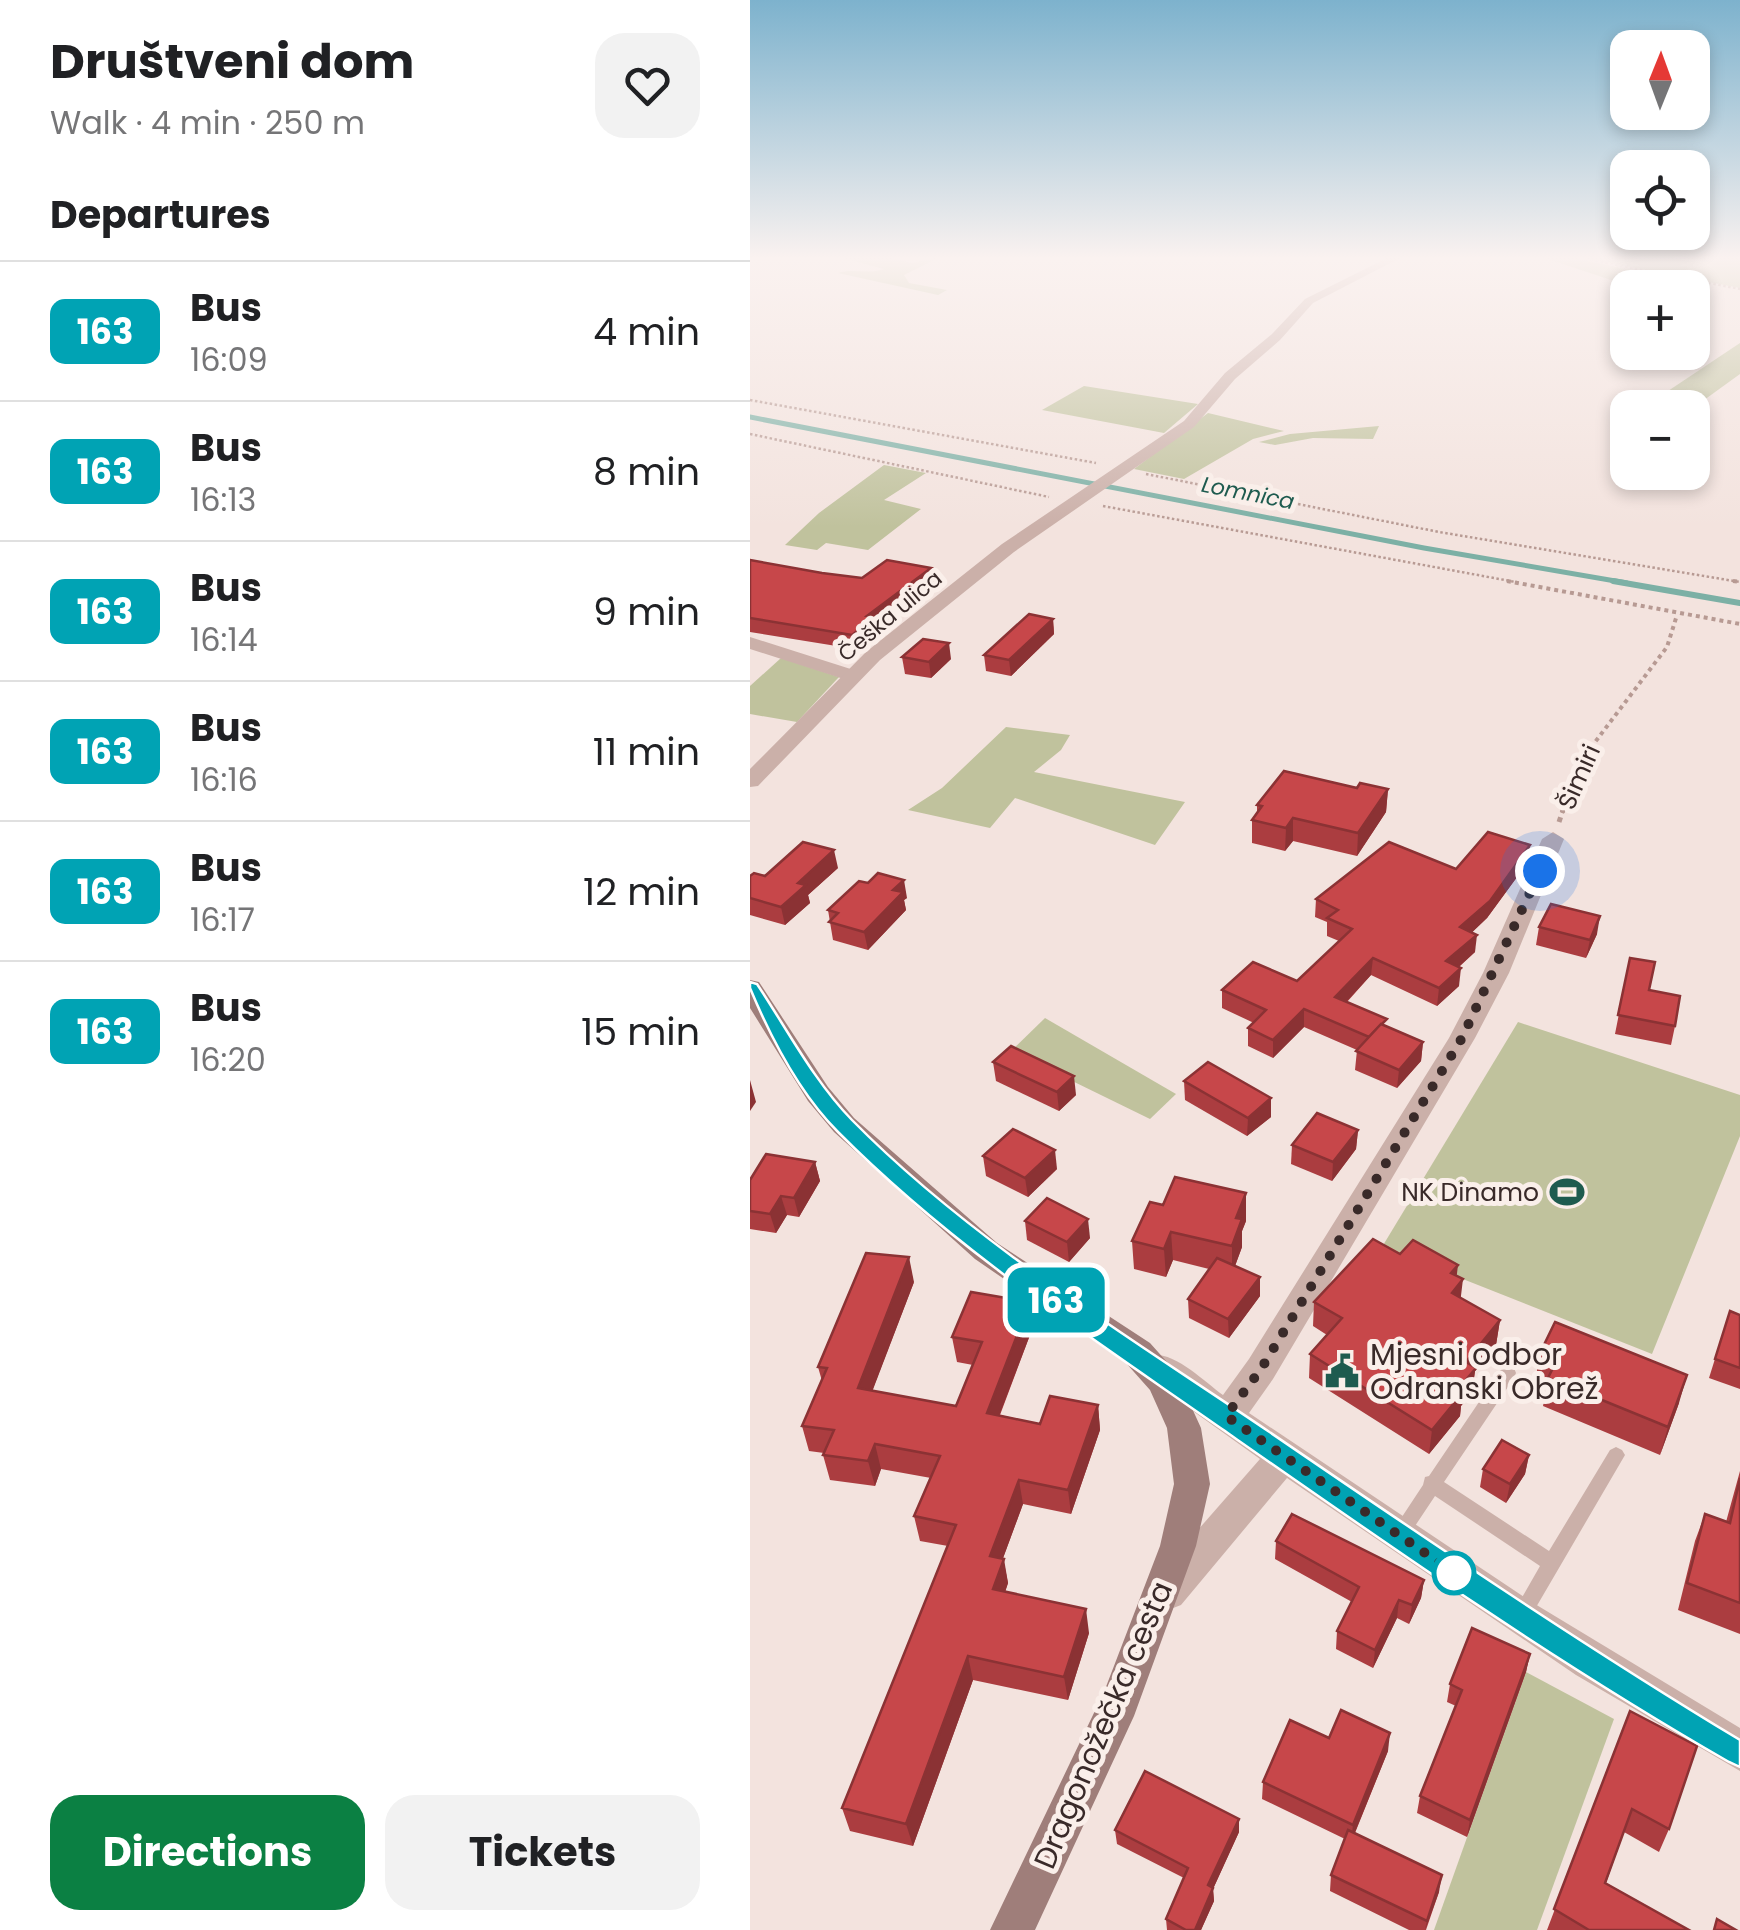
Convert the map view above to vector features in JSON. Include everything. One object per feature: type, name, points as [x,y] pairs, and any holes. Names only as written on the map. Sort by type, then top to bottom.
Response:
[{"type":"main road","name":"Dragonožečka cesta","points":[[750,988],[818,1094],[844,1126],[986,1251],[1138,1353],[1172,1397],[1192,1463],[1186,1524],[1120,1702],[1012,1930]]},
{"type":"street","name":"Češka ulica","points":[[750,781],[853,676],[983,567],[1189,424],[1242,363],[1263,347]]},
{"type":"street","points":[[750,643],[853,676]]},
{"type":"street","name":"Šimiri","points":[[1226,1416],[1261,1369],[1462,1038],[1496,973],[1553,838]]},
{"type":"street","points":[[1138,1353],[1520,1617],[1624,1685],[1740,1751]]},
{"type":"street","points":[[1158,1603],[1284,1456]]},
{"type":"lane","points":[[1398,1536],[1508,1373]]},
{"type":"lane","points":[[1520,1617],[1616,1455]]},
{"type":"lane","points":[[1431,1483],[1552,1563]]},
{"type":"path","points":[[750,400],[1040,451],[1120,473],[1439,532],[1740,582]]},
{"type":"path","points":[[750,434],[1080,502],[1740,624]]},
{"type":"path","name":"Šimiri","points":[[1553,838],[1583,758],[1667,648],[1677,614]]},
{"type":"green space","points":[[1734,347],[1740,347],[1740,374],[1710,396],[1710,390],[1670,390],[1700,370],[1710,370],[1710,363]]},
{"type":"green space","points":[[1084,386],[1198,404],[1164,433],[1042,410]]},
{"type":"green space","points":[[1208,413],[1284,431],[1253,439],[1184,479],[1134,469]]},
{"type":"green space","points":[[1379,426],[1373,439],[1313,438],[1275,445],[1259,442],[1290,434]]},
{"type":"green space","points":[[884,465],[926,473],[884,500],[921,509],[868,550],[826,543],[817,550],[785,545],[819,513]]},
{"type":"green space","points":[[781,658],[839,677],[797,722],[750,714],[750,686]]},
{"type":"green space","points":[[1006,727],[1070,735],[1061,750],[1034,772],[1185,802],[1155,845],[1015,798],[990,828],[908,810],[942,788]]},
{"type":"green space","points":[[1045,1018],[1176,1094],[1150,1119],[1011,1051]]},
{"type":"green space","name":"NK Dinamo","points":[[1518,1022],[1740,1095],[1740,1136],[1652,1354],[1382,1247]]},
{"type":"green space","points":[[1526,1672],[1614,1719],[1537,1930],[1434,1930]]},
{"type":"building","points":[[750,560],[862,578],[887,560],[931,568],[867,616],[875,617],[852,635],[750,618]]},
{"type":"building","points":[[1029,614],[1053,619],[1009,660],[984,655]]},
{"type":"building","points":[[923,639],[949,643],[929,662],[902,657]]},
{"type":"building","points":[[1284,771],[1357,788],[1360,783],[1388,789],[1358,833],[1293,818],[1286,828],[1252,820],[1262,806],[1257,805]]},
{"type":"building","points":[[1488,832],[1530,845],[1490,901],[1460,927],[1477,935],[1446,961],[1461,968],[1439,988],[1373,958],[1335,997],[1387,1019],[1369,1037],[1304,1009],[1273,1040],[1248,1028],[1266,1010],[1222,990],[1253,962],[1297,981],[1352,929],[1327,918],[1338,910],[1316,899],[1389,842],[1456,869]]},
{"type":"building","points":[[803,842],[834,850],[798,883],[806,885],[781,907],[750,898],[750,876],[765,876]]},
{"type":"building","points":[[878,873],[904,880],[893,890],[903,892],[864,932],[829,922],[838,913],[828,910],[859,881],[868,883]]},
{"type":"building","points":[[1551,904],[1600,916],[1590,940],[1539,927]]},
{"type":"building","points":[[1630,958],[1655,962],[1649,990],[1680,996],[1675,1026],[1618,1015]]},
{"type":"building","points":[[1381,1024],[1423,1042],[1399,1070],[1356,1051]]},
{"type":"building","points":[[1011,1046],[1074,1076],[1057,1092],[993,1062]]},
{"type":"building","points":[[1208,1062],[1271,1098],[1248,1118],[1184,1081]]},
{"type":"building","points":[[1317,1113],[1358,1130],[1333,1162],[1292,1145]]},
{"type":"building","points":[[1013,1129],[1055,1150],[1025,1178],[983,1156]]},
{"type":"building","points":[[766,1154],[815,1162],[794,1198],[781,1196],[770,1214],[750,1211],[750,1180]]},
{"type":"building","points":[[1175,1177],[1246,1193],[1236,1218],[1242,1219],[1232,1246],[1171,1232],[1164,1249],[1132,1241],[1150,1202],[1163,1205]]},
{"type":"building","points":[[1047,1198],[1088,1219],[1067,1242],[1025,1221]]},
{"type":"building","points":[[1373,1239],[1400,1254],[1413,1240],[1458,1265],[1451,1273],[1463,1279],[1452,1293],[1500,1320],[1466,1362],[1476,1368],[1459,1388],[1464,1391],[1432,1430],[1310,1354],[1342,1318],[1314,1302]]},
{"type":"building","points":[[866,1253],[909,1257],[858,1388],[956,1406],[982,1342],[952,1337],[971,1292],[1030,1302],[987,1413],[1040,1424],[1050,1396],[1098,1405],[1068,1490],[1019,1480],[990,1556],[1004,1559],[993,1589],[1086,1609],[1064,1677],[968,1656],[906,1824],[842,1808],[956,1525],[914,1516],[940,1456],[875,1444],[868,1461],[823,1455],[834,1430],[802,1426],[827,1368],[818,1367]]},
{"type":"building","points":[[1217,1258],[1260,1277],[1228,1319],[1188,1299]]},
{"type":"building","points":[[1730,1311],[1740,1315],[1740,1368],[1715,1359]]},
{"type":"building","points":[[1555,1322],[1687,1375],[1668,1427],[1548,1378],[1557,1360],[1540,1353]]},
{"type":"building","points":[[1502,1440],[1529,1455],[1510,1484],[1483,1469]]},
{"type":"building","points":[[1740,1478],[1740,1603],[1687,1583],[1705,1514],[1730,1523]]},
{"type":"building","points":[[1292,1514],[1424,1580],[1412,1605],[1399,1600],[1375,1650],[1337,1631],[1359,1587],[1276,1541]]},
{"type":"building","points":[[1472,1628],[1530,1654],[1470,1820],[1420,1796],[1462,1690],[1450,1684]]},
{"type":"building","points":[[1341,1710],[1390,1733],[1353,1825],[1263,1782],[1290,1720],[1329,1738]]},
{"type":"building","points":[[1630,1711],[1697,1746],[1669,1829],[1632,1809],[1605,1883],[1689,1930],[1589,1930],[1554,1909]]},
{"type":"building","points":[[1145,1771],[1239,1819],[1208,1885],[1213,1888],[1195,1930],[1186,1930],[1166,1919],[1188,1868],[1115,1830]]},
{"type":"building","points":[[1348,1830],[1442,1875],[1427,1921],[1331,1875]]},
{"type":"building","points":[[1717,1919],[1736,1930],[1714,1930]]},
{"type":"waterway","name":"Lomnica","points":[[750,417],[1424,548],[1627,583]]},
{"type":"waterway","name":"Lomnica","points":[[1613,581],[1740,603]]},
{"type":"bus line","name":"163","points":[[750,988],[818,1094],[844,1126],[986,1251],[1418,1550],[1624,1685],[1740,1751]]},
{"type":"place","name":"NK Dinamo","points":[[1567,1192]]},
{"type":"place","name":"Mjesni odbor Odranski Obrež","points":[[1342,1371]]},
{"type":"route","points":[[1454,1573],[1226,1416],[1261,1369],[1462,1038],[1496,973],[1540,871]]}]
